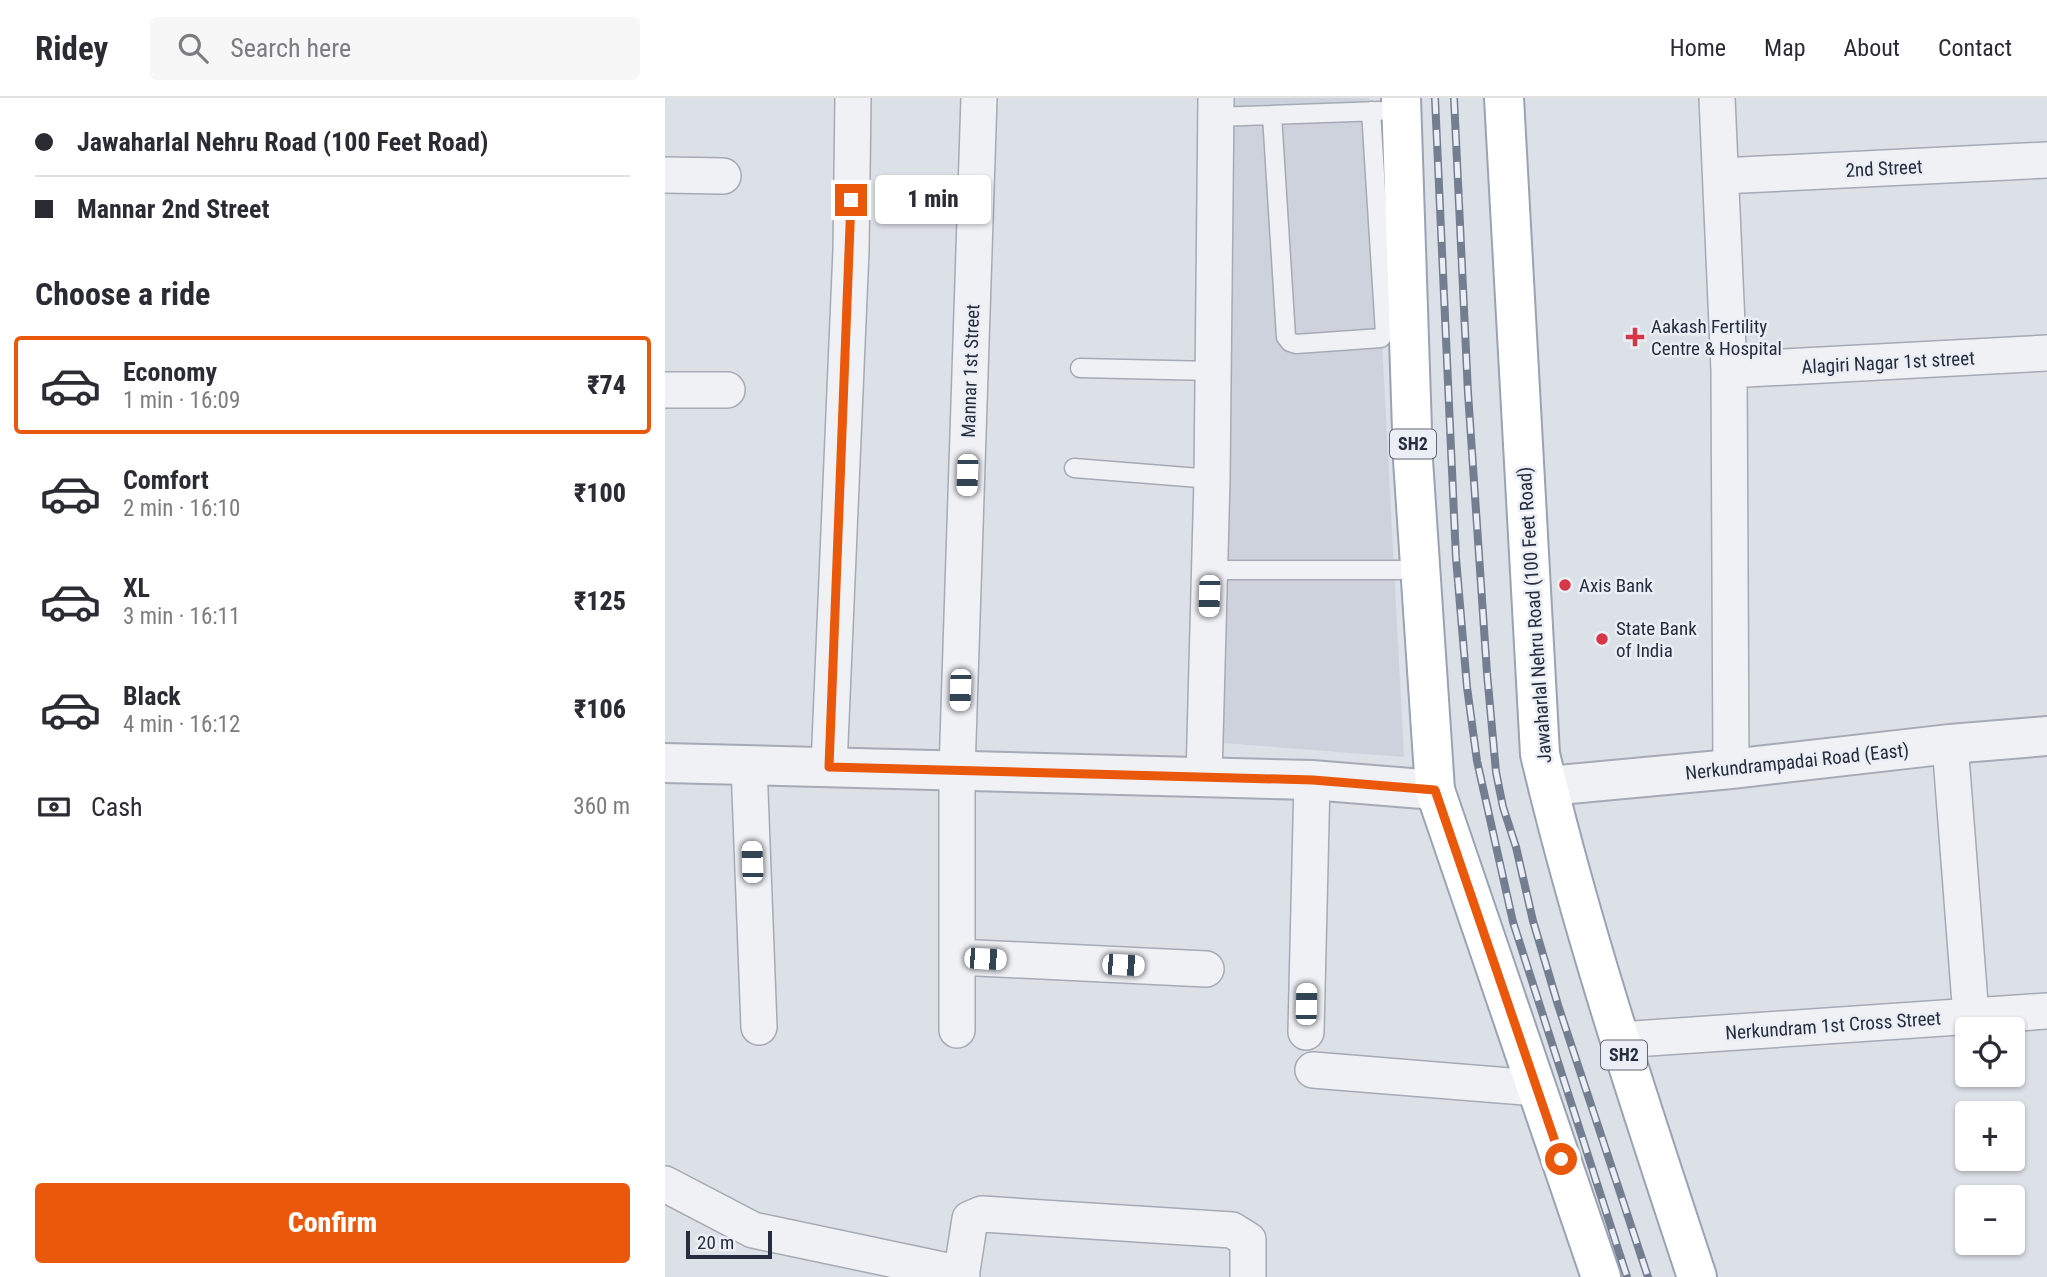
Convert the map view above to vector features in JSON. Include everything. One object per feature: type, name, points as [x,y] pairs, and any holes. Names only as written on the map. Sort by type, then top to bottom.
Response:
[{"type":"main road","name":"Jawaharlal Nehru Road (100 Feet Road)","points":[[1504,98],[1541,754],[1558,831],[1619,1040],[1697,1277]]},
{"type":"main road","name":"SH2","points":[[1391,106],[1378,151],[1413,460],[1435,790],[1601,1277]]},
{"type":"street","points":[[829,767],[851,250],[853,98]]},
{"type":"street","name":"Mannar 1st Street","points":[[957,1030],[957,771],[979,98]]},
{"type":"street","points":[[1717,98],[1730,370],[1731,769]]},
{"type":"street","points":[[1204,777],[1212,479],[1216,108]]},
{"type":"street","name":"2nd Street","points":[[1721,176],[2047,160]]},
{"type":"street","points":[[665,175],[723,176]]},
{"type":"street","name":"Alagiri Nagar 1st street","points":[[1730,370],[2047,353]]},
{"type":"street","points":[[665,390],[727,390]]},
{"type":"street","name":"Nerkundrampadai Road (East)","points":[[1548,786],[2047,736]]},
{"type":"street","points":[[1950,744],[1972,1016]]},
{"type":"street","points":[[665,763],[1313,780],[1435,790]]},
{"type":"street","points":[[749,765],[759,1027]]},
{"type":"street","points":[[1305,1032],[1313,780]]},
{"type":"street","points":[[957,957],[1206,969]]},
{"type":"street","name":"Nerkundram 1st Cross Street","points":[[1619,1040],[2047,1011]]},
{"type":"street","points":[[1313,1070],[1537,1088]]},
{"type":"street","points":[[665,1184],[753,1230],[962,1275],[970,1219],[982,1214],[1232,1230],[1248,1240],[1248,1277]]},
{"type":"lane","points":[[1216,108],[1272,115],[1391,106]]},
{"type":"lane","points":[[1272,115],[1278,158],[1286,337],[1290,342],[1296,344],[1381,338],[1385,333],[1378,151]]},
{"type":"lane","points":[[1080,368],[1213,372]]},
{"type":"lane","points":[[1074,468],[1212,479]]},
{"type":"lane","points":[[1210,570],[1410,570],[1419,574]]},
{"type":"shaded area","points":[[1213,98],[1369,98],[1404,757],[1210,742]]},
{"type":"railway","points":[[1435,98],[1456,558],[1467,687],[1477,761],[1513,922],[1627,1277]]},
{"type":"railway","points":[[1454,98],[1468,393],[1496,772],[1533,921],[1558,1005],[1648,1277]]},
{"type":"place","name":"Aakash Fertility Centre & Hospital","points":[[1635,337]]},
{"type":"place","name":"Axis Bank","points":[[1565,585]]},
{"type":"place","name":"State Bank of India","points":[[1602,639]]},
{"type":"route","points":[[851,200],[829,767],[1313,780],[1435,790],[1561,1159]]}]
